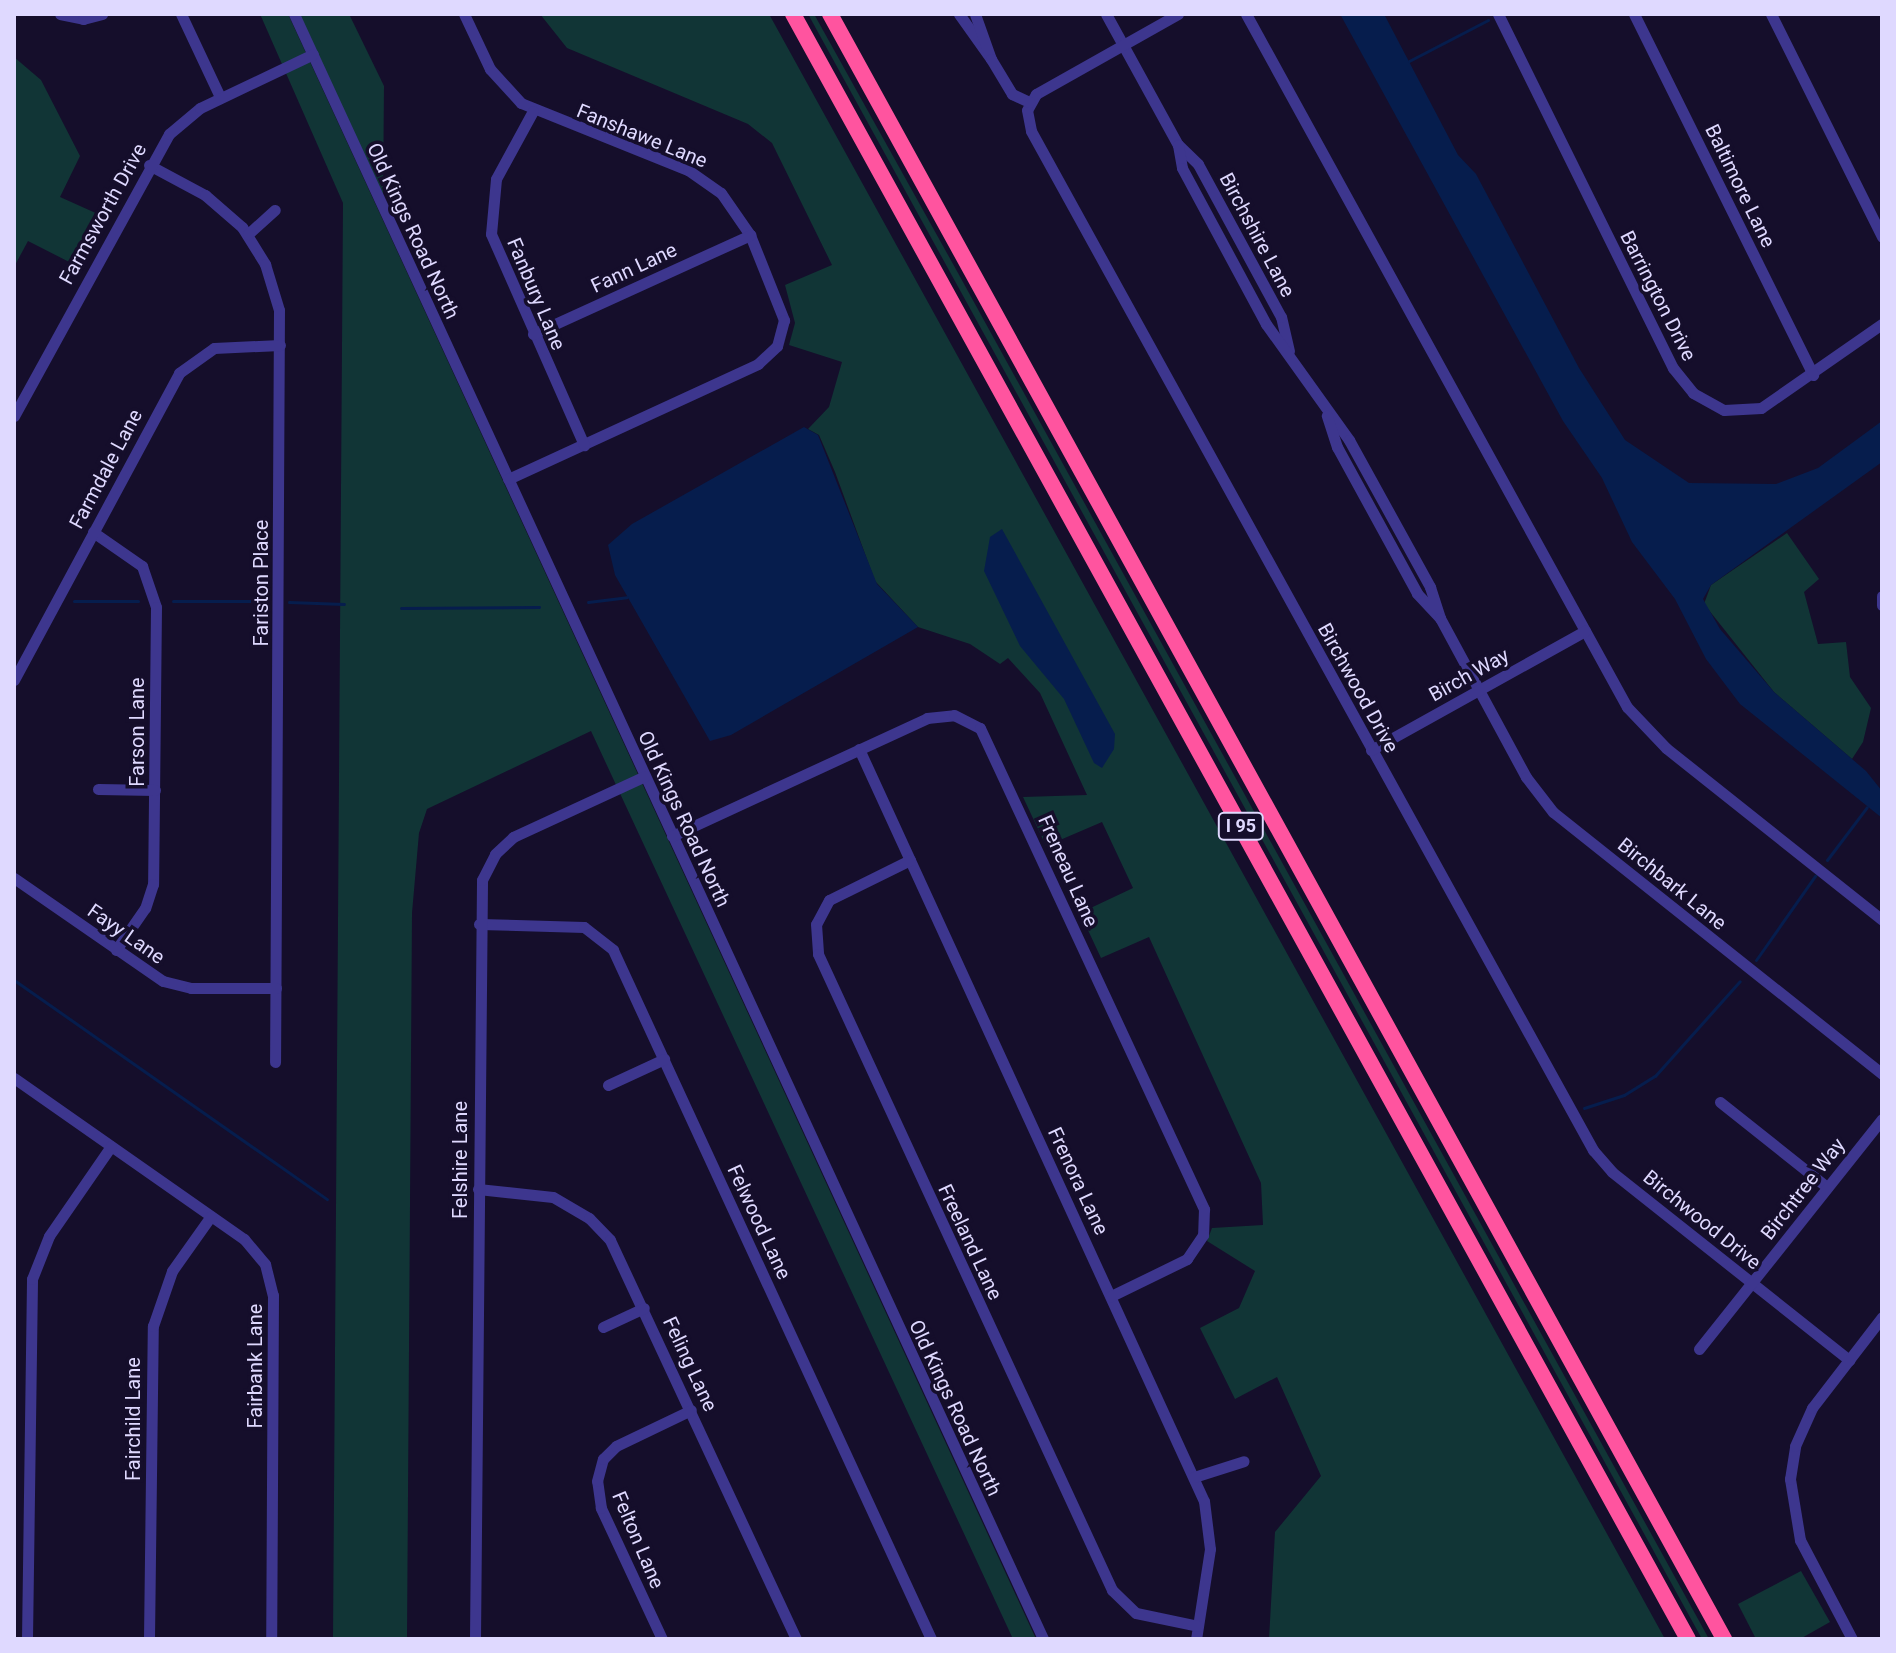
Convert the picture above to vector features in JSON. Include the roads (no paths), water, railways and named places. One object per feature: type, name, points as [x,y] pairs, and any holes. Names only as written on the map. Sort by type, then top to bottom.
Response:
[{"type":"highway","name":"I 95","points":[[793,14],[1688,1639]]},
{"type":"highway","name":"I 95","points":[[830,14],[1724,1639]]},
{"type":"street","points":[[60,14],[83,19],[102,14]]},
{"type":"street","points":[[181,14],[220,97]]},
{"type":"street","name":"Old Kings Road North","points":[[294,14],[1043,1639]]},
{"type":"street","name":"Fanshawe Lane","points":[[464,14],[497,80],[533,111],[701,177],[731,202],[750,235],[782,308],[782,331],[774,352],[745,371],[508,479]]},
{"type":"street","points":[[959,14],[1012,94],[1029,102],[1043,88],[1178,14]]},
{"type":"street","points":[[975,14],[991,59]]},
{"type":"street","name":"Birchshire Lane","points":[[1106,14],[1178,145],[1198,164],[1281,317],[1289,351],[1327,416],[1337,447],[1417,593],[1440,618],[1479,689]]},
{"type":"street","points":[[1246,14],[1585,631],[1642,727],[1882,920]]},
{"type":"street","name":"Barrington Drive","points":[[1498,14],[1687,389],[1717,408],[1754,410],[1813,375],[1882,324]]},
{"type":"street","name":"Baltimore Lane","points":[[1634,14],[1813,375]]},
{"type":"street","points":[[1771,14],[1882,237]]},
{"type":"street","name":"Farmsworth Drive","points":[[14,416],[149,165],[176,127],[220,97],[313,54]]},
{"type":"street","name":"Birchwood Drive","points":[[1029,102],[1031,131],[1597,1155],[1849,1360]]},
{"type":"street","name":"Fanbury Lane","points":[[533,111],[499,172],[490,213],[499,260],[584,445]]},
{"type":"street","name":"Fariston Place","points":[[149,165],[212,200],[248,234],[274,288],[280,345],[275,1062]]},
{"type":"street","points":[[248,234],[275,210]]},
{"type":"street","name":"Fann Lane","points":[[533,334],[750,235]]},
{"type":"street","name":"Farmdale Lane","points":[[14,680],[187,363],[220,346],[280,345]]},
{"type":"street","name":"Farson Lane","points":[[93,532],[137,560],[154,593],[152,890],[116,950]]},
{"type":"street","points":[[1882,596],[1882,605]]},
{"type":"street","name":"Birch Way","points":[[1371,750],[1585,631]]},
{"type":"street","name":"Birchbark Lane","points":[[1479,689],[1526,777],[1553,812],[1882,1074]]},
{"type":"street","name":"Freneau Lane","points":[[672,836],[940,715],[967,719],[984,732],[1198,1194],[1205,1222],[1193,1253],[1111,1296]]},
{"type":"street","name":"Frenora Lane","points":[[859,749],[1194,1477],[1210,1526],[1196,1639]]},
{"type":"street","name":"Felshire Lane","points":[[475,1639],[479,924],[482,880],[503,845],[645,776]]},
{"type":"street","points":[[98,789],[155,790]]},
{"type":"street","name":"Freeland Lane","points":[[910,860],[829,900],[816,924],[818,954],[1112,1590],[1122,1604],[1144,1617],[1198,1626]]},
{"type":"street","name":"Fayy Lane","points":[[14,878],[116,950],[179,987],[276,988]]},
{"type":"street","name":"Felwood Lane","points":[[479,924],[569,925],[599,934],[617,956],[931,1639]]},
{"type":"street","points":[[608,1085],[664,1059]]},
{"type":"street","name":"Fairbank Lane","points":[[14,1078],[259,1253],[273,1289],[271,1639]]},
{"type":"street","points":[[1720,1102],[1827,1187]]},
{"type":"street","name":"Birchtree Way","points":[[1699,1349],[1882,1119]]},
{"type":"street","points":[[27,1639],[31,1287],[49,1236],[111,1146]]},
{"type":"street","name":"Feling Lane","points":[[478,1189],[533,1191],[581,1211],[614,1246],[796,1639]]},
{"type":"street","name":"Fairchild Lane","points":[[149,1639],[153,1326],[172,1271],[211,1216]]},
{"type":"street","points":[[603,1327],[644,1308]]},
{"type":"street","points":[[1852,1639],[1803,1550],[1790,1490],[1802,1427],[1882,1317]]},
{"type":"street","name":"Felton Lane","points":[[662,1639],[601,1508],[597,1481],[603,1459],[616,1446],[691,1410]]},
{"type":"street","points":[[1194,1477],[1244,1461]]},
{"type":"water","points":[[1340,14],[1384,14],[1458,155],[1476,174],[1579,368],[1625,440],[1689,483],[1776,484],[1818,468],[1882,421],[1882,462],[1711,585],[1703,599],[1720,629],[1774,692],[1866,771],[1882,791],[1882,818],[1740,704],[1706,659],[1675,599],[1632,542],[1602,478],[1563,421]]},
{"type":"water","points":[[804,427],[818,435],[877,584],[918,627],[731,735],[710,741],[615,575],[608,545],[632,524]]},
{"type":"water","points":[[1002,529],[1115,734],[1114,749],[1102,768],[1094,763],[1064,699],[1020,646],[984,571],[990,537]]},
{"type":"waterway","points":[[1409,61],[1488,20]]},
{"type":"waterway","points":[[588,602],[627,597]]},
{"type":"waterway","points":[[74,601],[138,601]]},
{"type":"waterway","points":[[173,601],[266,601]]},
{"type":"waterway","points":[[289,602],[344,604]]},
{"type":"waterway","points":[[401,608],[539,607]]},
{"type":"waterway","points":[[1827,860],[1867,807]]},
{"type":"waterway","points":[[1756,960],[1815,876]]},
{"type":"waterway","points":[[14,980],[327,1199]]},
{"type":"waterway","points":[[1584,1108],[1624,1095],[1655,1076],[1740,981]]}]
